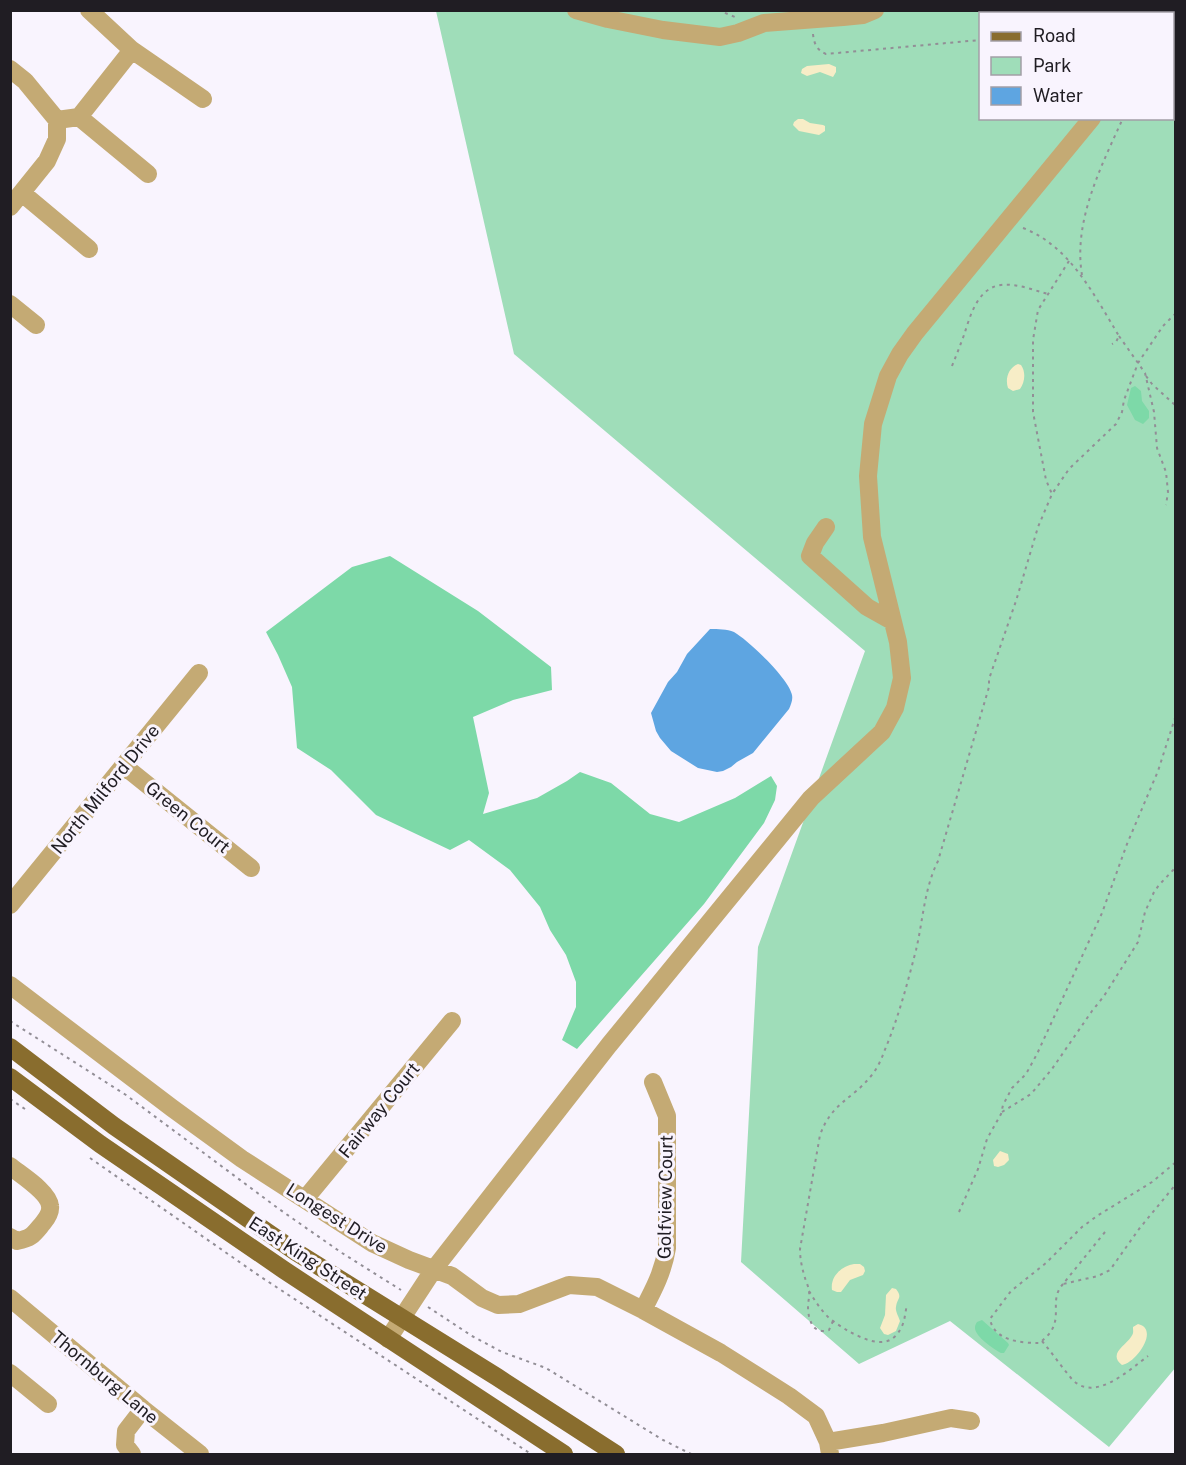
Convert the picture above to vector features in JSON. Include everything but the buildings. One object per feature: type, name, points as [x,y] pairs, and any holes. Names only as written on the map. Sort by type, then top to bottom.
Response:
[{"type":"main road","name":"East King Street","points":[[10,1047],[114,1126],[286,1245],[616,1455]]},
{"type":"main road","name":"East King Street","points":[[10,1077],[100,1144],[284,1270],[564,1455]]},
{"type":"street","points":[[90,10],[132,51],[203,99]]},
{"type":"street","points":[[576,10],[663,30],[720,37],[764,23],[863,15],[875,10]]},
{"type":"street","points":[[57,120],[79,117],[132,51]]},
{"type":"street","points":[[10,69],[26,81],[57,120],[57,139],[47,161],[16,200],[89,249]]},
{"type":"street","points":[[79,117],[148,174]]},
{"type":"street","points":[[388,1339],[434,1269],[609,1046],[811,798],[882,732],[895,708],[902,678],[898,642],[872,537],[868,476],[873,424],[888,376],[915,333],[1090,120]]},
{"type":"street","points":[[10,304],[36,325]]},
{"type":"street","points":[[826,527],[815,543],[810,556],[867,607],[892,621]]},
{"type":"street","name":"North Milford Drive","points":[[10,905],[199,673]]},
{"type":"street","name":"Green Court","points":[[124,766],[251,868]]},
{"type":"street","name":"Longest Drive","points":[[10,985],[233,1153],[372,1243],[452,1276],[482,1298],[498,1305],[519,1304],[569,1285],[597,1287],[721,1353],[789,1396],[816,1416],[829,1448]]},
{"type":"street","name":"Fairway Court","points":[[305,1199],[452,1021]]},
{"type":"street","name":"Golfview Court","points":[[643,1310],[661,1275],[667,1248],[667,1116],[653,1082]]},
{"type":"street","points":[[10,1166],[44,1194],[51,1208],[47,1217],[30,1238],[13,1242]]},
{"type":"street","name":"Thornburg Lane","points":[[14,1309],[200,1455]]},
{"type":"street","points":[[10,1373],[48,1404]]},
{"type":"street","points":[[132,1455],[125,1445],[126,1431],[143,1409]]},
{"type":"street","points":[[829,1448],[951,1418],[971,1421]]},
{"type":"path","points":[[817,20],[813,34],[815,44],[817,49],[826,54],[979,40]]},
{"type":"path","points":[[1083,278],[1081,240],[1086,211],[1122,120]]},
{"type":"path","points":[[1006,222],[1041,236],[1069,261],[1083,278],[1152,384],[1176,406]]},
{"type":"path","points":[[1052,494],[1046,480],[1033,406],[1034,329],[1038,310],[1069,261]]},
{"type":"path","points":[[952,366],[971,313],[980,297],[988,291],[1000,285],[1012,285],[1048,294]]},
{"type":"path","points":[[907,1305],[904,1321],[897,1333],[882,1343],[867,1340],[833,1322],[820,1309],[809,1291],[800,1259],[800,1249],[820,1135],[832,1112],[874,1073],[892,1032],[916,950],[929,881],[938,861],[989,687],[989,680],[1038,527],[1052,494],[1069,469],[1116,424],[1138,363],[1163,326],[1176,313]]},
{"type":"path","points":[[1119,336],[1114,343],[1124,344]]},
{"type":"path","points":[[1144,373],[1154,412],[1157,448],[1166,472],[1168,492],[1166,505]]},
{"type":"path","points":[[959,1212],[978,1169],[987,1139],[1003,1105],[1012,1088],[1026,1074],[1037,1054],[1102,913],[1127,844],[1158,771],[1176,715]]},
{"type":"path","points":[[1001,1113],[1031,1094],[1052,1069],[1104,996],[1138,942],[1145,912],[1154,892],[1176,867]]},
{"type":"path","points":[[1106,1232],[1060,1288],[1057,1294],[1054,1326],[1048,1337],[1039,1343],[1029,1343],[1005,1338],[994,1329],[990,1319],[1011,1291],[1046,1263],[1082,1227],[1152,1182],[1176,1162]]},
{"type":"path","points":[[1064,1284],[1107,1273],[1176,1184]]},
{"type":"path","points":[[809,1291],[808,1307],[815,1329],[830,1330],[833,1322]]},
{"type":"path","points":[[1042,1341],[1071,1379],[1086,1388],[1095,1388],[1111,1382],[1148,1356]]},
{"type":"green space","points":[[436,11],[1175,11],[1176,1367],[1109,1447],[950,1321],[859,1364],[741,1262],[758,947],[865,651],[514,354]]},
{"type":"green space","points":[[1135,386],[1141,391],[1142,401],[1149,411],[1149,418],[1143,424],[1135,420],[1127,405],[1131,388]]},
{"type":"green space","points":[[390,556],[478,611],[551,667],[552,690],[513,700],[473,717],[489,793],[483,814],[537,798],[580,772],[611,783],[650,814],[679,822],[735,798],[771,776],[777,786],[775,800],[764,823],[704,904],[577,1049],[562,1040],[576,1007],[576,982],[566,955],[550,930],[540,907],[510,870],[469,840],[450,850],[376,815],[331,770],[297,748],[292,687],[266,632],[352,567]]},
{"type":"green space","points":[[982,1320],[1008,1343],[1004,1353],[989,1345],[976,1331],[977,1322]]},
{"type":"sand","points":[[829,64],[836,67],[833,77],[820,72],[807,76],[801,73],[802,69],[807,66]]},
{"type":"sand","points":[[798,119],[823,125],[825,131],[819,135],[799,131],[793,125]]},
{"type":"sand","points":[[1018,364],[1023,368],[1024,380],[1020,389],[1013,391],[1008,388],[1007,378],[1012,368]]},
{"type":"sand","points":[[1000,1151],[1008,1154],[1009,1160],[1004,1165],[994,1166],[993,1160]]},
{"type":"sand","points":[[854,1264],[864,1267],[863,1275],[850,1280],[841,1292],[832,1290],[833,1280],[838,1272]]},
{"type":"sand","points":[[892,1288],[896,1289],[899,1294],[896,1309],[900,1321],[896,1331],[888,1335],[884,1334],[880,1328],[885,1315],[886,1295]]},
{"type":"sand","points":[[1138,1324],[1147,1332],[1144,1346],[1134,1358],[1122,1365],[1118,1361],[1117,1354],[1132,1336],[1133,1327]]},
{"type":"water","points":[[710,629],[734,632],[749,643],[784,680],[792,697],[789,709],[753,753],[731,767],[717,772],[698,768],[671,751],[656,731],[651,713],[687,654]]}]
